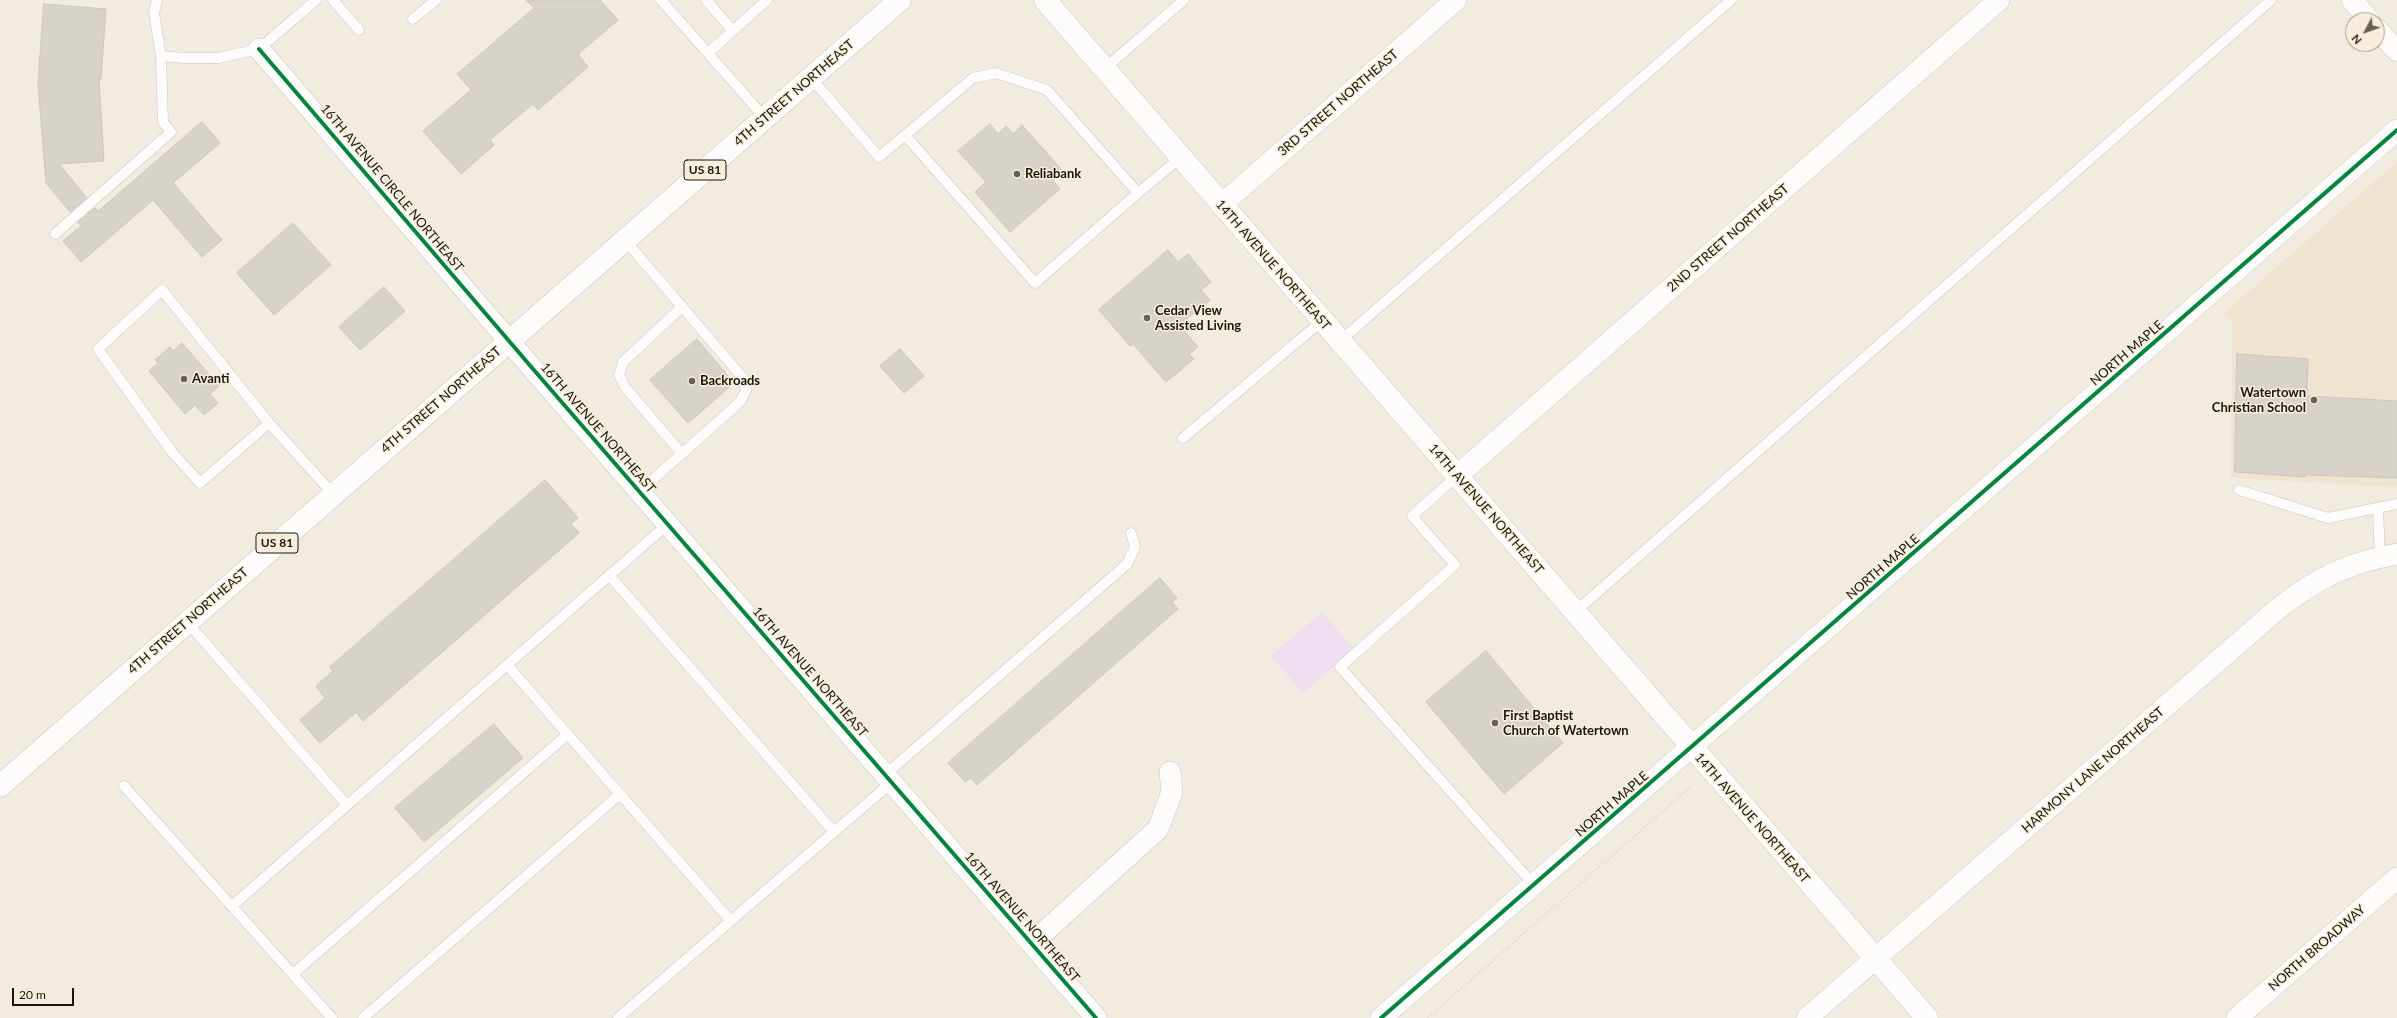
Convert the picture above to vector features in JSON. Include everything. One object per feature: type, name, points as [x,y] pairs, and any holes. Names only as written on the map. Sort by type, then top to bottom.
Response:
[{"type":"main road","name":"4TH STREET NORTHEAST","points":[[0,786],[900,0]]},
{"type":"main road","name":"14TH AVENUE NORTHEAST","points":[[1045,0],[1180,158],[1458,475],[1691,748],[1927,1018]]},
{"type":"street","name":"3RD STREET NORTHEAST","points":[[1221,205],[1456,0]]},
{"type":"street","name":"2ND STREET NORTHEAST","points":[[1458,475],[1999,0]]},
{"type":"street","points":[[2352,0],[2363,12]]},
{"type":"street","points":[[2385,38],[2397,51]]},
{"type":"street","name":"16TH AVENUE CIRCLE NORTHEAST","points":[[259,49],[509,340]]},
{"type":"street","name":"NORTH MAPLE","points":[[1381,1018],[2397,130]]},
{"type":"street","name":"16TH AVENUE NORTHEAST","points":[[509,340],[1096,1018]]},
{"type":"street","name":"HARMONY LANE NORTHEAST","points":[[1807,1018],[2280,607],[2306,588],[2337,570],[2389,556]]},
{"type":"street","points":[[1032,943],[1158,829],[1172,792],[1170,772]]},
{"type":"street","name":"NORTH BROADWAY","points":[[2236,1018],[2397,878]]},
{"type":"lane","points":[[55,234],[171,132],[162,122],[161,56],[154,13],[157,0]]},
{"type":"lane","points":[[161,56],[218,58],[259,49],[316,0]]},
{"type":"lane","points":[[333,0],[359,30]]},
{"type":"lane","points":[[413,19],[436,0]]},
{"type":"lane","points":[[661,0],[765,118]]},
{"type":"lane","points":[[706,0],[733,31]]},
{"type":"lane","points":[[708,53],[767,0]]},
{"type":"lane","points":[[1104,69],[1184,0]]},
{"type":"lane","points":[[1340,341],[1730,0]]},
{"type":"lane","points":[[1575,612],[2272,0]]},
{"type":"lane","points":[[811,78],[879,157],[972,78],[996,74],[1047,90],[1138,193]]},
{"type":"lane","points":[[905,135],[1035,284],[1180,158]]},
{"type":"lane","points":[[625,240],[743,378],[746,390],[740,402],[640,491]]},
{"type":"lane","points":[[269,423],[200,483],[172,452],[98,350],[162,290],[269,423],[333,494]]},
{"type":"lane","points":[[682,307],[623,362],[619,375],[625,387],[682,454]]},
{"type":"lane","points":[[1183,438],[1322,321]]},
{"type":"lane","points":[[1458,475],[1412,516],[1455,565],[1340,667],[1534,885]]},
{"type":"lane","points":[[2239,490],[2328,518],[2397,504]]},
{"type":"lane","points":[[2378,508],[2389,556]]},
{"type":"lane","points":[[232,906],[668,524]]},
{"type":"lane","points":[[618,1018],[834,832],[889,778],[1127,564],[1135,547],[1131,533]]},
{"type":"lane","points":[[609,576],[834,832]]},
{"type":"lane","points":[[187,622],[347,805]]},
{"type":"lane","points":[[508,665],[731,921]]},
{"type":"lane","points":[[293,974],[568,734]]},
{"type":"lane","points":[[124,786],[332,1018]]},
{"type":"lane","points":[[363,1018],[620,794]]},
{"type":"path","points":[[1428,1018],[1690,787]]},
{"type":"shaded area","name":"Watertown Christian School","points":[[2397,162],[2397,487],[2231,478],[2232,322],[2224,313]]},
{"type":"shaded area","points":[[1322,612],[1354,649],[1303,693],[1271,656]]},
{"type":"building","points":[[526,0],[600,0],[618,20],[578,54],[588,67],[538,110],[533,104],[490,140],[494,145],[461,174],[423,131],[471,90],[457,74],[534,8]]},
{"type":"building","points":[[44,4],[106,9],[101,79],[99,79],[104,161],[59,164],[87,198],[70,212],[46,183],[38,84]]},
{"type":"building","points":[[202,122],[220,143],[173,183],[222,240],[202,257],[153,200],[81,262],[63,241],[81,226],[78,222],[95,208],[98,211]]},
{"type":"building","name":"Reliabank","points":[[990,124],[998,134],[1006,126],[1013,134],[1022,125],[1061,169],[1051,178],[1060,189],[1010,232],[975,192],[986,182],[958,151]]},
{"type":"building","points":[[293,223],[331,265],[274,315],[237,273]]},
{"type":"building","name":"Cedar View Assisted Living","points":[[1168,250],[1178,262],[1188,254],[1211,282],[1201,290],[1210,300],[1179,325],[1198,347],[1189,354],[1194,359],[1166,382],[1133,344],[1130,346],[1099,310]]},
{"type":"building","points":[[384,287],[405,311],[360,350],[339,327]]},
{"type":"building","name":"Backroads","points":[[697,339],[734,383],[688,423],[650,380]]},
{"type":"building","name":"Avanti","points":[[182,343],[219,386],[210,394],[218,403],[204,415],[195,405],[185,414],[149,371],[158,363],[155,360],[170,347],[173,351]]},
{"type":"building","points":[[900,349],[924,376],[904,393],[880,366]]},
{"type":"building","points":[[2237,354],[2308,359],[2307,396],[2397,401],[2397,478],[2305,475],[2305,477],[2235,472]]},
{"type":"building","points":[[545,480],[578,518],[571,524],[579,533],[363,721],[356,712],[320,743],[300,720],[325,698],[316,686],[333,671],[330,667]]},
{"type":"building","points":[[1160,578],[1177,598],[1172,602],[1178,609],[977,785],[971,778],[965,782],[948,763]]},
{"type":"building","name":"First Baptist Church of Watertown","points":[[1486,651],[1563,743],[1504,794],[1426,702]]},
{"type":"building","points":[[494,724],[523,758],[424,842],[395,808]]},
{"type":"cycle path","points":[[259,49],[533,369],[1096,1018]]},
{"type":"cycle path","points":[[1381,1018],[2397,130]]},
{"type":"place","name":"Reliabank","points":[[1017,174]]},
{"type":"place","name":"Cedar View Assisted Living","points":[[1147,318]]},
{"type":"place","name":"Avanti","points":[[184,379]]},
{"type":"place","name":"Backroads","points":[[692,381]]},
{"type":"place","name":"Watertown Christian School","points":[[2314,400]]},
{"type":"place","name":"First Baptist Church of Watertown","points":[[1495,723]]}]
